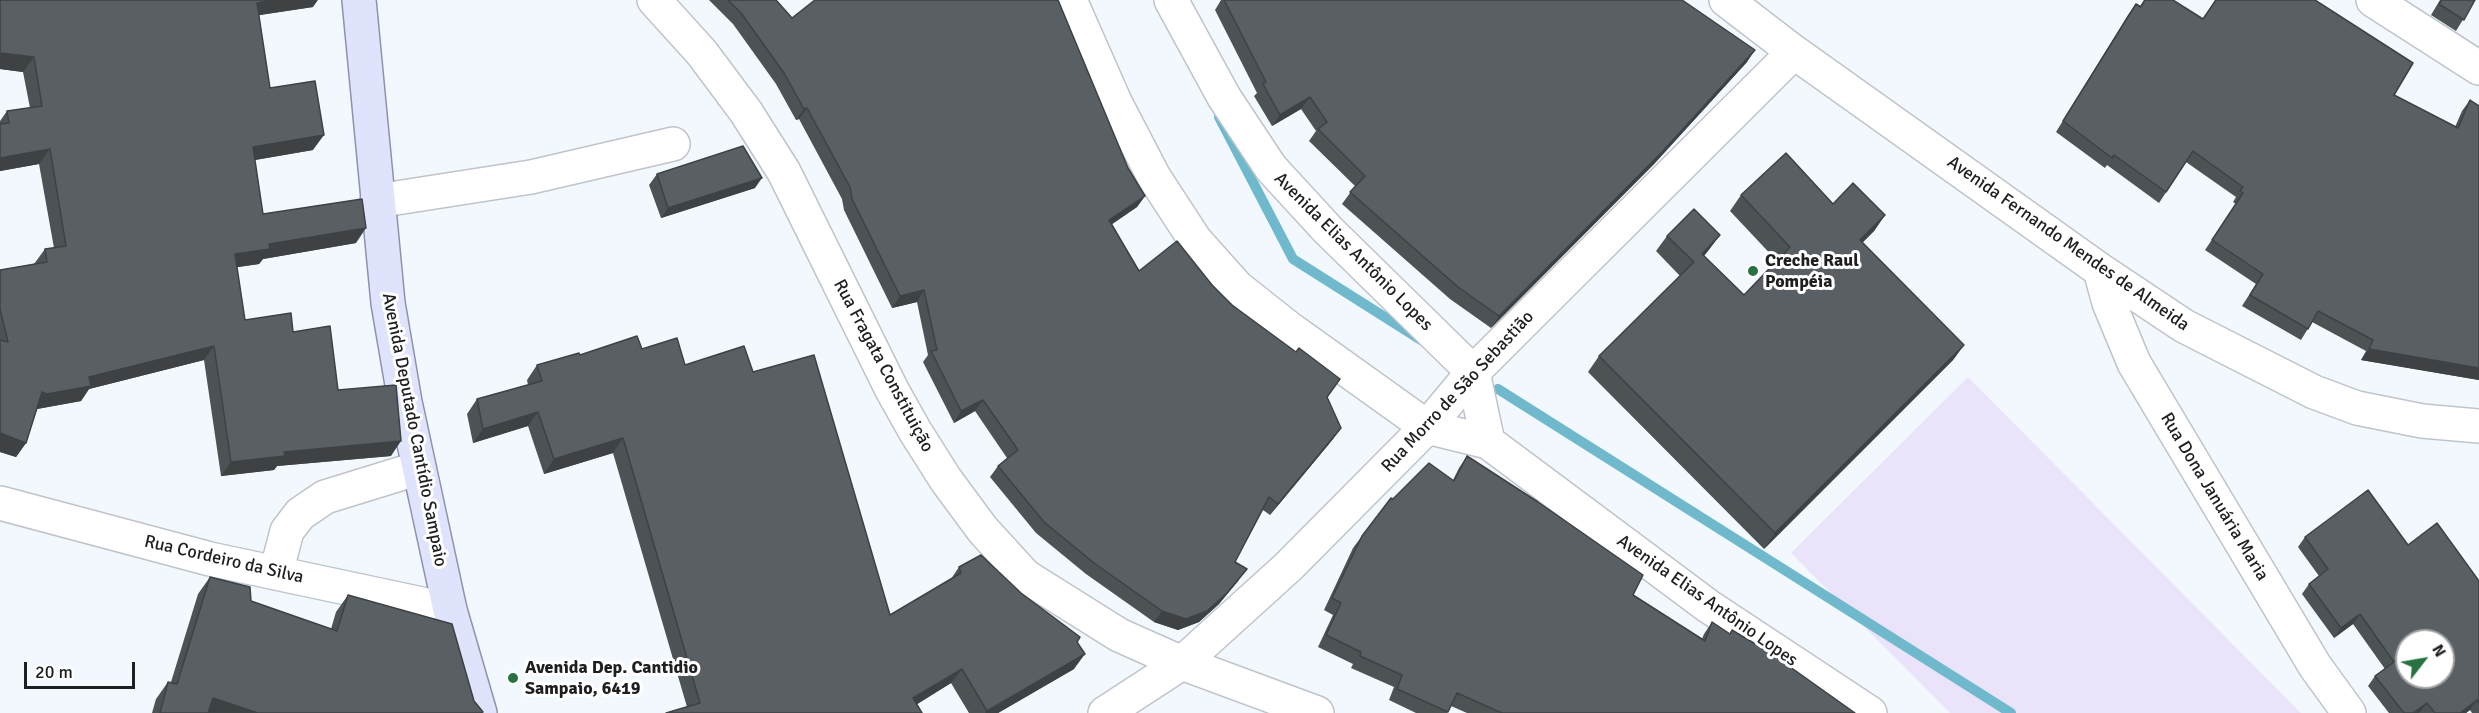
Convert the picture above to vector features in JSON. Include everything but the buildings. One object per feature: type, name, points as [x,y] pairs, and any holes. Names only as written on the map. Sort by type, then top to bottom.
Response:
[{"type":"main road","name":"Avenida Deputado Cantídio Sampaio","points":[[359,0],[388,303],[419,468],[450,610],[480,713]]},
{"type":"street","name":"Rua Fragata Constituição","points":[[654,0],[702,54],[746,112],[784,172],[892,390],[946,480],[983,530],[1025,576],[1119,635],[1182,663],[1317,713]]},
{"type":"street","name":"Avenida Elias Antônio Lopes","points":[[1070,0],[1116,102],[1154,177],[1195,240],[1237,286],[1281,322],[1427,427],[1488,442],[1708,606],[1870,713]]},
{"type":"street","name":"Avenida Elias Antônio Lopes","points":[[1172,0],[1224,97],[1271,168],[1328,230],[1473,372]]},
{"type":"street","name":"Avenida Fernando Mendes de Almeida","points":[[1726,0],[1794,52],[2100,270],[2184,326],[2314,392],[2357,408],[2422,421],[2479,426]]},
{"type":"street","points":[[2373,0],[2479,69]]},
{"type":"street","name":"Rua Morro de São Sebastião","points":[[1105,713],[1182,663],[1288,567],[1427,427],[1473,372],[1794,52]]},
{"type":"street","points":[[377,201],[531,177],[673,144]]},
{"type":"street","name":"Rua Dona Januária Maria","points":[[2100,270],[2109,303],[2122,336],[2150,391],[2310,656],[2349,713]]},
{"type":"street","points":[[1473,372],[1488,442]]},
{"type":"street","points":[[276,573],[287,531],[300,514],[325,497],[419,468]]},
{"type":"street","name":"Rua Cordeiro da Silva","points":[[0,503],[210,559],[450,610]]},
{"type":"shaded area","points":[[1968,377],[2301,713],[1950,713],[1791,553]]},
{"type":"waterway","points":[[1219,117],[1293,259],[1421,340]]},
{"type":"waterway","points":[[1498,389],[2011,713]]},
{"type":"place","name":"Creche Raul Pompéia","points":[[1753,271]]},
{"type":"place","name":"Avenida Dep. Cantidio Sampaio, 6419","points":[[513,678]]}]
